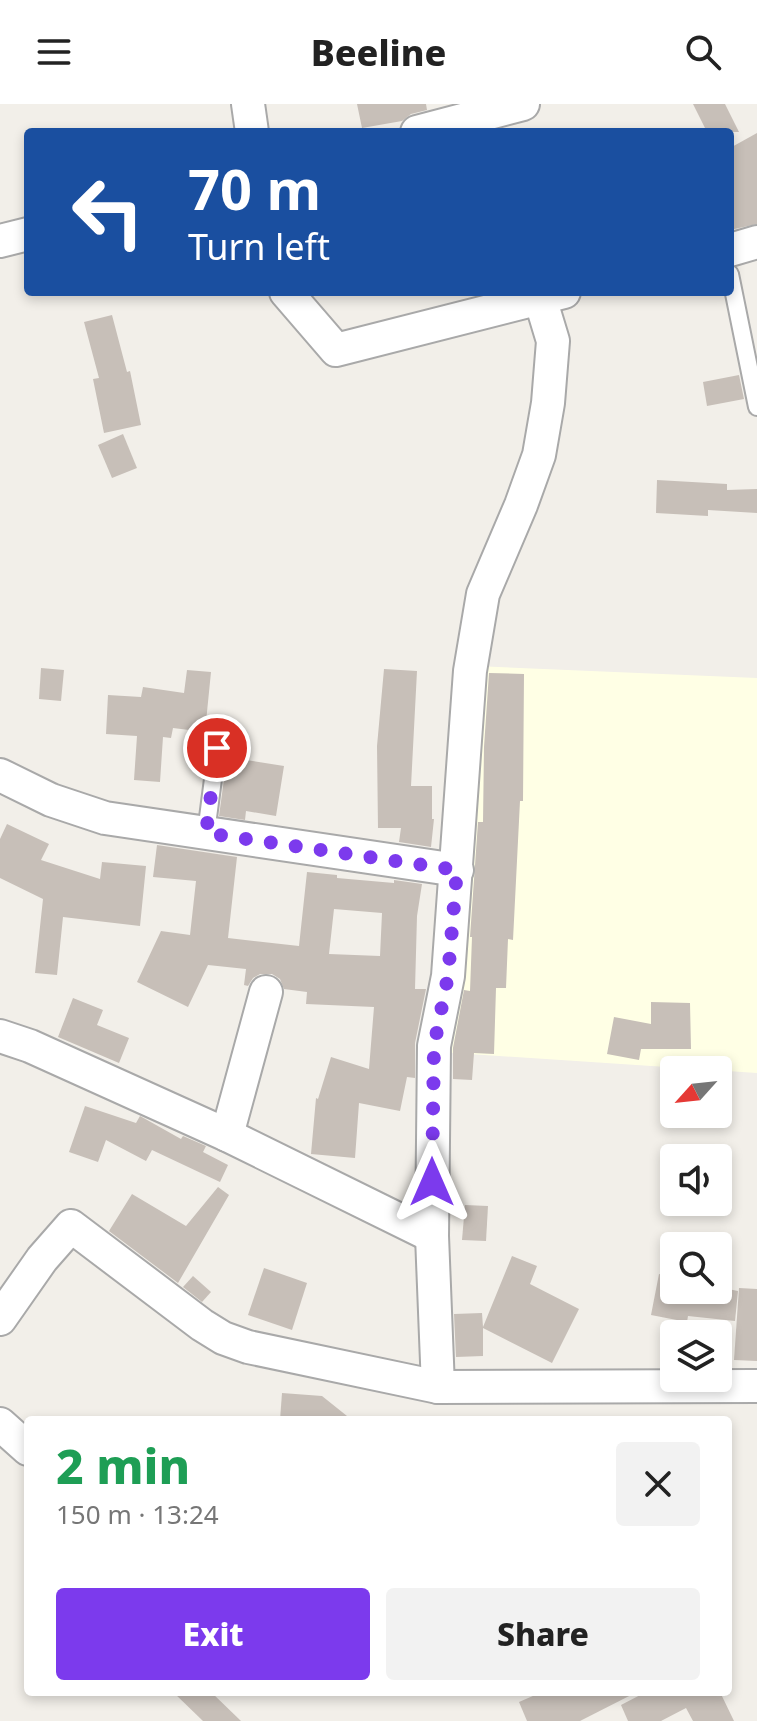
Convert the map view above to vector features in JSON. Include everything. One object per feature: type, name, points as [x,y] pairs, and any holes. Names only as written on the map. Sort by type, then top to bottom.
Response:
[{"type":"street","points":[[248,104],[251,128]]},
{"type":"street","points":[[432,128],[523,104]]},
{"type":"street","points":[[0,241],[24,235]]},
{"type":"street","points":[[734,249],[757,242]]},
{"type":"street","points":[[289,296],[336,350],[548,296]]},
{"type":"street","points":[[438,1387],[432,1236],[433,1061],[448,976],[470,671],[483,594],[539,455],[548,403],[553,341],[552,296]]},
{"type":"street","points":[[0,775],[80,812],[105,818],[457,870]]},
{"type":"street","points":[[227,1135],[266,992]]},
{"type":"street","points":[[0,1036],[30,1046],[227,1135],[432,1236]]},
{"type":"street","points":[[0,1319],[42,1259],[71,1226],[223,1338],[248,1347],[438,1387],[757,1386]]},
{"type":"street","points":[[0,1424],[24,1445]]},
{"type":"lane","points":[[734,294],[757,407]]},
{"type":"lane","points":[[206,833],[217,748]]},
{"type":"shaded area","points":[[475,666],[757,678],[757,1073],[732,1071],[732,1056],[660,1056],[660,1067],[439,1052]]},
{"type":"building","points":[[357,104],[426,104],[427,110],[411,114],[402,121],[362,128]]},
{"type":"building","points":[[693,104],[725,104],[739,132],[734,132],[734,128],[705,128]]},
{"type":"building","points":[[757,133],[757,224],[734,229],[734,146]]},
{"type":"building","points":[[112,315],[127,372],[130,371],[141,425],[104,433],[93,379],[99,378],[84,322]]},
{"type":"building","points":[[739,375],[744,399],[707,406],[703,382]]},
{"type":"building","points":[[123,434],[137,468],[112,478],[98,445]]},
{"type":"building","points":[[657,480],[727,484],[727,490],[757,489],[757,513],[708,510],[708,516],[656,513]]},
{"type":"building","points":[[41,668],[64,670],[61,701],[39,699]]},
{"type":"building","points":[[384,669],[417,671],[411,786],[432,786],[434,819],[431,847],[399,842],[401,828],[378,828],[377,746]]},
{"type":"building","points":[[187,670],[211,672],[205,732],[173,728],[171,738],[163,737],[160,782],[134,780],[137,736],[106,734],[108,695],[141,697],[143,687],[184,693]]},
{"type":"building","points":[[489,673],[524,674],[523,801],[520,801],[513,940],[508,939],[506,988],[496,988],[494,1054],[474,1053],[472,1080],[453,1079],[453,1048],[464,990],[470,991],[470,937],[478,822],[483,822]]},
{"type":"building","points":[[227,757],[284,766],[276,816],[246,811],[245,820],[219,816]]},
{"type":"building","points":[[7,824],[49,844],[41,860],[100,879],[102,862],[146,866],[140,926],[63,917],[57,975],[35,973],[43,899],[0,878],[0,839]]},
{"type":"building","points":[[157,845],[237,857],[228,938],[299,946],[307,872],[337,875],[337,878],[422,884],[417,916],[415,989],[426,989],[415,1043],[415,1078],[407,1077],[400,1111],[359,1103],[355,1158],[311,1154],[316,1098],[331,1057],[369,1069],[374,1007],[306,1004],[307,992],[284,989],[280,979],[272,974],[260,974],[248,986],[244,985],[246,969],[208,965],[188,1007],[137,982],[161,931],[190,935],[196,881],[153,877]],"holes":[[[334,909],[382,913],[380,956],[329,954]]]},
{"type":"building","points":[[73,998],[103,1010],[97,1025],[129,1038],[119,1063],[58,1037]]},
{"type":"building","points":[[651,1002],[690,1003],[691,1049],[641,1049],[639,1060],[607,1054],[614,1017],[651,1024]]},
{"type":"building","points":[[85,1106],[136,1123],[140,1116],[181,1139],[183,1136],[206,1146],[203,1152],[228,1165],[220,1182],[152,1150],[146,1161],[106,1140],[98,1162],[69,1152]]},
{"type":"building","points":[[218,1187],[229,1195],[178,1283],[109,1231],[132,1194],[186,1226]]},
{"type":"building","points":[[465,1205],[488,1206],[486,1241],[462,1240]]},
{"type":"building","points":[[512,1256],[537,1266],[530,1284],[579,1309],[552,1363],[483,1328],[483,1356],[456,1357],[454,1314],[482,1313],[483,1327]]},
{"type":"building","points":[[264,1268],[307,1283],[292,1330],[248,1315]]},
{"type":"building","points":[[659,1274],[660,1304],[732,1304],[732,1290],[738,1291],[735,1321],[688,1316],[687,1320],[677,1320],[651,1315]]},
{"type":"building","points":[[193,1276],[211,1292],[202,1302],[183,1287]]},
{"type":"building","points":[[739,1288],[757,1289],[757,1361],[734,1360]]},
{"type":"building","points":[[282,1393],[322,1396],[347,1416],[280,1416]]},
{"type":"building","points":[[177,1696],[215,1696],[241,1721],[203,1721]]},
{"type":"building","points":[[533,1696],[629,1696],[580,1721],[527,1721],[519,1702]]},
{"type":"building","points":[[638,1696],[722,1696],[734,1721],[693,1721],[686,1708],[661,1721],[628,1721],[621,1705]]},
{"type":"route","points":[[217,748],[206,833],[457,870],[448,976],[434,1046],[432,1182]]}]
